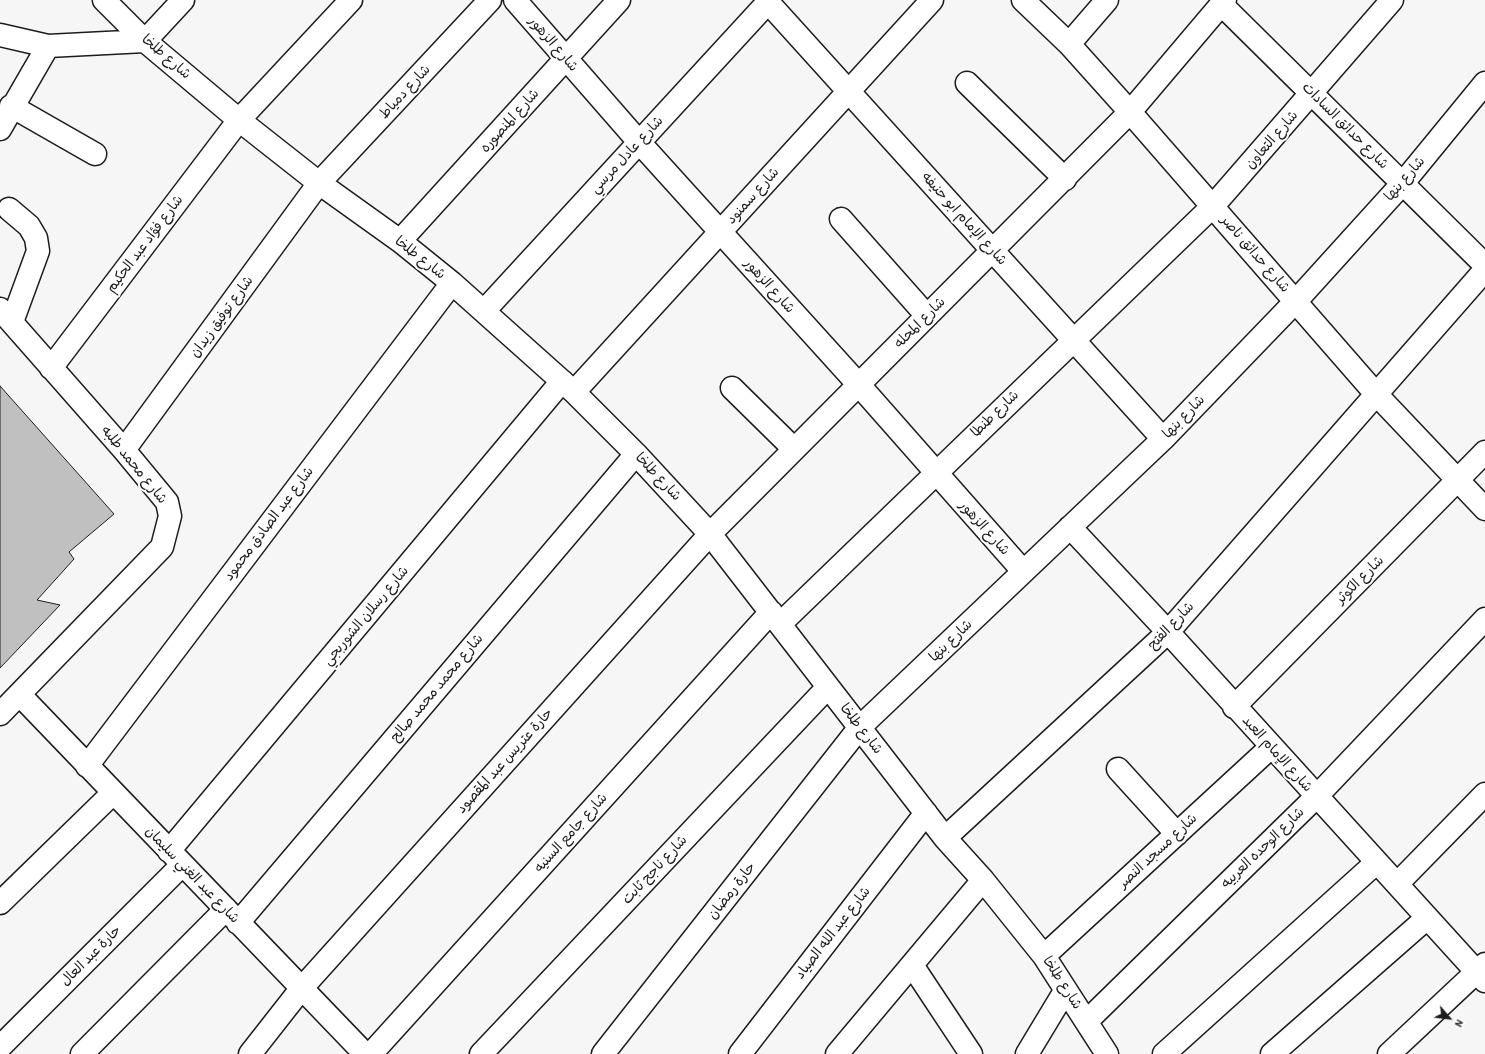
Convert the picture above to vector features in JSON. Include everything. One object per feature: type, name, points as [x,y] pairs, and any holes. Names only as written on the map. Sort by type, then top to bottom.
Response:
[{"type":"street","name":"شارع طلخا","points":[[104,0],[145,41],[239,120],[319,183],[400,242],[452,283],[568,387],[636,454],[710,534],[945,838],[983,880],[1044,956],[1065,991],[1087,1021],[1107,1054]]},
{"type":"street","points":[[0,35],[48,46],[145,41],[183,0]]},
{"type":"street","name":"شارع فؤاد عبد الحكيم","points":[[51,368],[239,120],[351,0]]},
{"type":"street","name":"شارع دمياط","points":[[319,183],[490,0]]},
{"type":"street","name":"شارع الزهور","points":[[515,0],[639,142],[859,385],[1023,571]]},
{"type":"street","name":"شارع المنصوره","points":[[400,242],[619,0]]},
{"type":"street","name":"شارع سمنود","points":[[568,387],[720,232],[932,0]]},
{"type":"street","name":"شارع حدائق ناصر","points":[[1023,0],[1068,44],[1130,112],[1376,394],[1485,509]]},
{"type":"street","points":[[1068,44],[1107,0]]},
{"type":"street","name":"شارع التعاون","points":[[1213,206],[1312,94],[1392,0]]},
{"type":"street","name":"شارع الإمام ابو حنيفه","points":[[768,1],[1163,439]]},
{"type":"street","name":"شارع عادل مرسي","points":[[484,311],[768,1]]},
{"type":"street","name":"شارع حدائق السادات","points":[[1223,2],[1312,94],[1485,265]]},
{"type":"street","name":"شارع المحله","points":[[710,534],[1130,112],[1223,2]]},
{"type":"street","points":[[0,129],[11,106],[48,46]]},
{"type":"street","points":[[967,83],[1065,179]]},
{"type":"street","name":"شارع بنها","points":[[860,728],[1163,439],[1296,301],[1403,183],[1485,83]]},
{"type":"street","points":[[11,106],[95,154]]},
{"type":"street","name":"شارع توفيق زيدان","points":[[124,450],[319,183]]},
{"type":"street","name":"شارع طنطا","points":[[775,618],[935,472],[1213,206]]},
{"type":"street","points":[[6,316],[38,251],[36,238],[29,226],[9,209]]},
{"type":"street","points":[[841,219],[927,316]]},
{"type":"street","name":"شارع الفتح","points":[[945,838],[1168,632],[1485,270]]},
{"type":"street","name":"شارع عبد الصادق محمود","points":[[87,766],[452,283]]},
{"type":"street","name":"شارع محمد طلبه","points":[[0,714],[162,547],[170,516],[166,502],[124,450],[6,316]]},
{"type":"street","name":"شارع رسلان الشوربجي","points":[[176,858],[568,387]]},
{"type":"street","points":[[732,388],[794,449]]},
{"type":"street","name":"شارع الكوثر","points":[[1234,707],[1485,452]]},
{"type":"street","name":"شارع محمد محمد صالح","points":[[82,1054],[232,916],[636,454]]},
{"type":"street","name":"شارع الإمام العبد","points":[[1070,527],[1168,632],[1234,707],[1427,918],[1482,972]]},
{"type":"street","name":"حارة عتريس عبد المقصود","points":[[250,1054],[301,989],[710,534]]},
{"type":"street","name":"شارع جامع السنيه","points":[[371,1054],[775,618]]},
{"type":"street","name":"شارع الوحده العربيه","points":[[1087,1021],[1316,797],[1485,619]]},
{"type":"street","name":"شارع ناجح ثابت","points":[[481,1054],[828,687]]},
{"type":"street","name":"شارع عبد الغني سليمان","points":[[20,695],[365,1054]]},
{"type":"street","name":"حارة رمضان","points":[[603,1054],[860,728]]},
{"type":"street","name":"شارع مسجد النصر","points":[[1044,956],[1271,747]]},
{"type":"street","points":[[1118,769],[1176,834]]},
{"type":"street","points":[[0,903],[113,793]]},
{"type":"street","points":[[1397,884],[1485,794]]},
{"type":"street","name":"شارع عبد الله الصياد","points":[[740,1054],[926,813]]},
{"type":"street","name":"حارة عبد العال","points":[[0,1047],[176,858]]},
{"type":"street","points":[[1164,1054],[1376,862]]},
{"type":"street","points":[[843,1052],[912,965],[983,880]]},
{"type":"street","points":[[1272,1054],[1427,918]]},
{"type":"street","points":[[912,965],[971,1054]]},
{"type":"street","points":[[1389,1054],[1482,972]]},
{"type":"street","points":[[1027,1054],[1065,991]]},
{"type":"building","points":[[0,386],[114,514],[69,552],[74,559],[37,600],[60,605],[0,668]]}]
